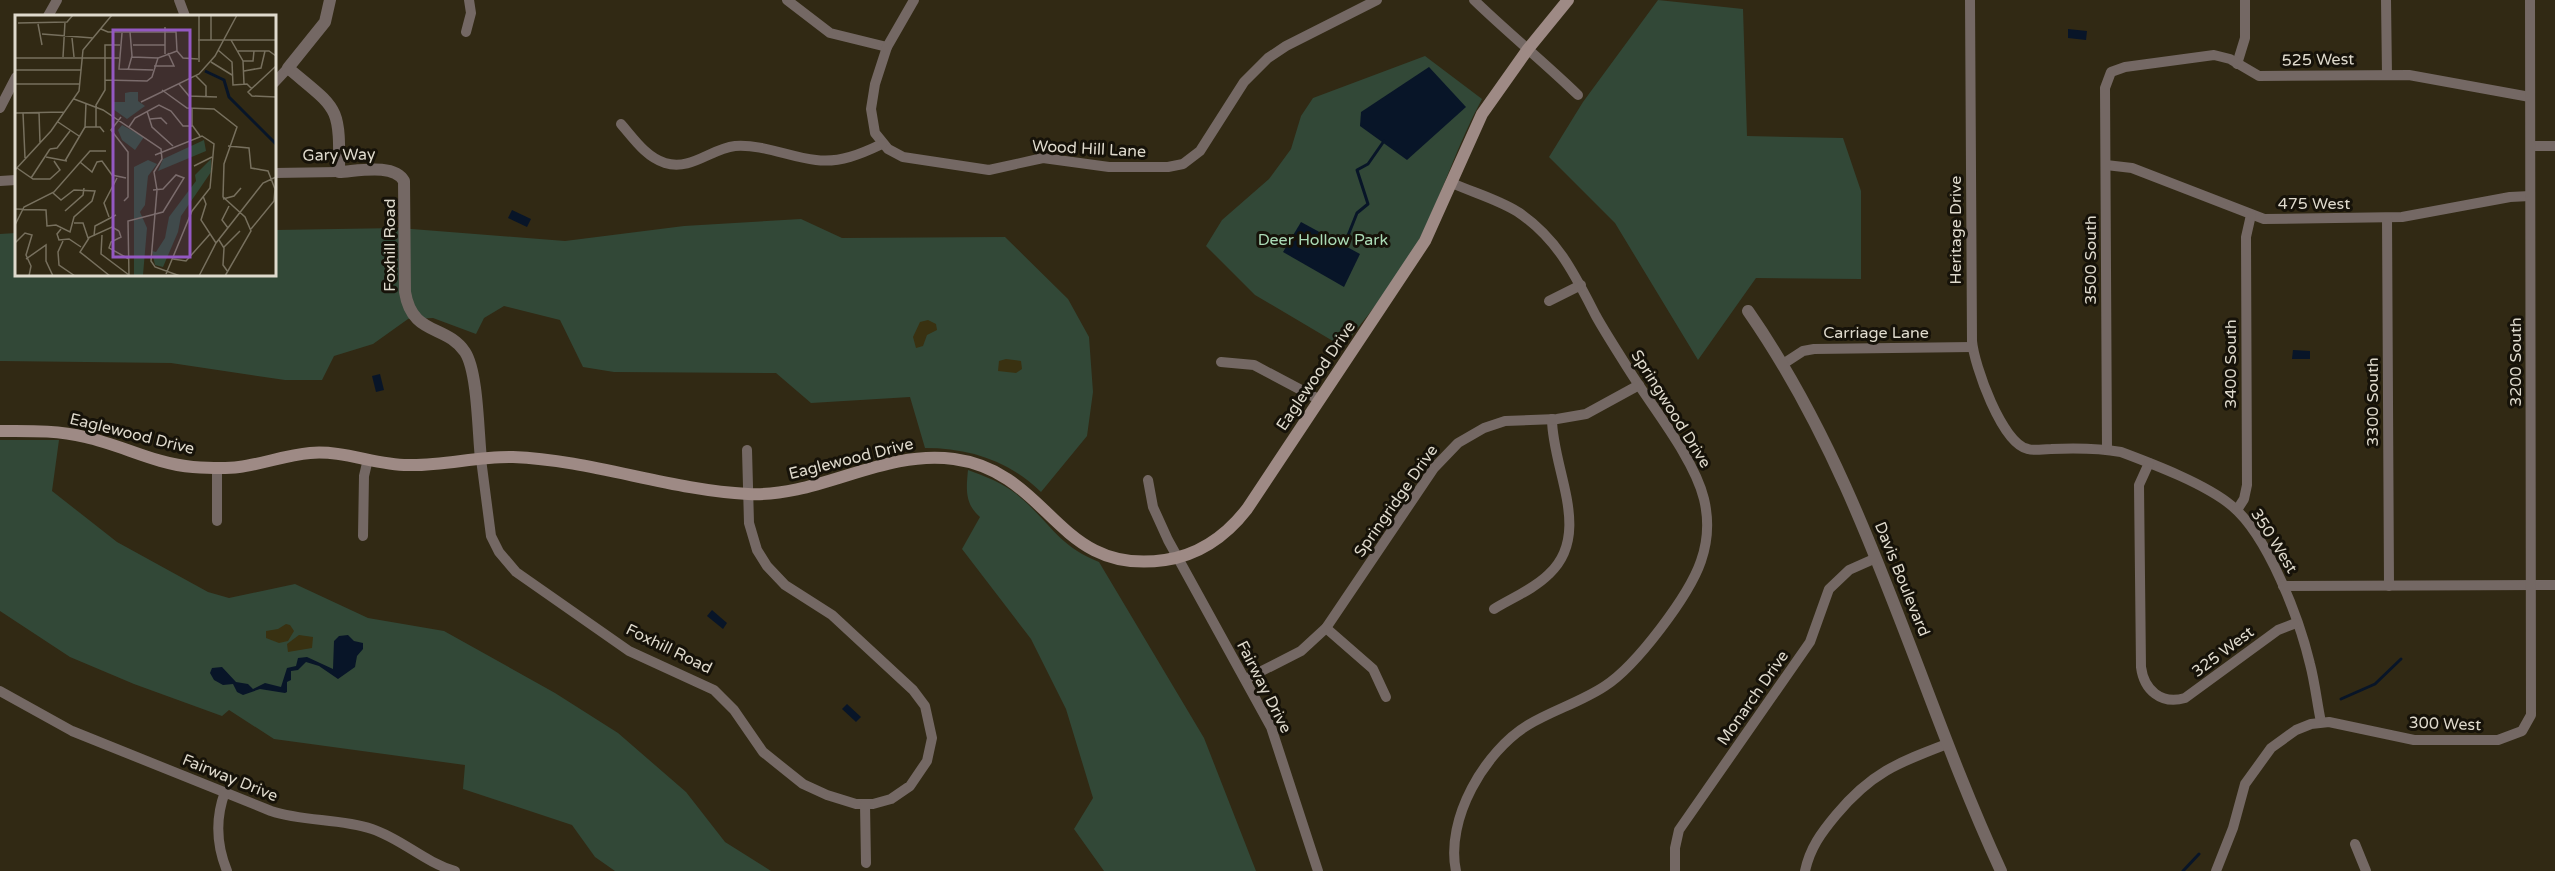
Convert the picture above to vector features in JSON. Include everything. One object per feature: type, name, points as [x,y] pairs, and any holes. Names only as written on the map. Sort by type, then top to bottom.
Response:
[{"type":"main road","name":"Eaglewood Drive","points":[[0,431],[73,434],[170,463],[218,468],[249,466],[309,453],[337,453],[411,465],[516,457],[747,494],[786,492],[903,460],[951,458],[985,466],[1006,476],[1035,499],[1068,534],[1100,554],[1139,562],[1177,558],[1209,544],[1238,520],[1425,241],[1482,114],[1528,49],[1568,0]]},
{"type":"street","points":[[49,15],[57,0]]},
{"type":"street","points":[[179,0],[185,15]]},
{"type":"street","points":[[276,80],[324,22],[330,0]]},
{"type":"street","points":[[466,32],[471,13],[469,0]]},
{"type":"street","points":[[787,0],[830,33],[887,47]]},
{"type":"street","points":[[621,124],[647,153],[658,161],[673,165],[688,164],[719,150],[736,146],[763,148],[824,161],[849,158],[882,144],[872,125],[871,109],[887,47],[914,0]]},
{"type":"street","name":"Wood Hill Lane","points":[[882,144],[903,158],[984,170],[1043,158],[1100,166],[1176,166],[1189,161],[1200,151],[1244,82],[1268,58],[1286,46],[1377,0]]},
{"type":"street","points":[[1474,0],[1514,40],[1528,49],[1578,95]]},
{"type":"street","name":"Heritage Drive","points":[[1970,0],[1972,347],[1983,384],[2011,438],[2020,446]]},
{"type":"street","points":[[2237,64],[2245,38],[2245,0]]},
{"type":"street","points":[[2386,0],[2387,75]]},
{"type":"street","name":"3200 South","points":[[2527,723],[2532,705],[2530,0]]},
{"type":"street","name":"525 West","points":[[2111,72],[2125,67],[2204,55],[2222,56],[2259,76],[2417,76],[2530,97]]},
{"type":"street","points":[[288,68],[324,98],[334,110],[340,126],[339,172]]},
{"type":"street","name":"3500 South","points":[[2107,450],[2105,88],[2111,72]]},
{"type":"street","points":[[0,108],[15,79]]},
{"type":"street","points":[[2531,146],[2555,146]]},
{"type":"street","name":"475 West","points":[[2106,165],[2132,168],[2264,219],[2387,218],[2430,214],[2510,197],[2530,196]]},
{"type":"street","name":"Gary Way","points":[[276,173],[390,171],[402,177]]},
{"type":"street","name":"Foxhill Road","points":[[402,177],[406,190],[405,292],[408,307],[421,324],[455,342],[468,359],[489,528],[499,552],[509,566],[623,647],[714,690],[734,710],[763,752],[791,777],[826,795],[865,804],[891,799],[917,779],[931,750],[929,717],[913,690],[849,630],[825,609],[792,590],[772,573],[757,550],[751,532],[747,494],[747,450]]},
{"type":"street","points":[[0,181],[15,180]]},
{"type":"street","name":"Springwood Drive","points":[[1452,183],[1495,200],[1527,219],[1556,246],[1581,285],[1601,325],[1700,485],[1707,519],[1706,541],[1701,563],[1690,584],[1653,638],[1628,668],[1592,694],[1527,726],[1500,748],[1469,792],[1461,810],[1454,844],[1456,871]]},
{"type":"street","name":"3400 South","points":[[2237,510],[2244,499],[2247,485],[2246,237],[2251,215]]},
{"type":"street","name":"3300 South","points":[[2387,218],[2389,586]]},
{"type":"street","points":[[1549,301],[1581,285]]},
{"type":"street","name":"Davis Boulevard","points":[[1748,311],[1783,364],[1831,454],[1876,558],[1920,667],[1947,744],[2001,871]]},
{"type":"street","name":"Carriage Lane","points":[[1783,364],[1803,351],[1815,349],[1972,347]]},
{"type":"street","points":[[1221,362],[1254,366],[1320,400]]},
{"type":"street","name":"Springridge Drive","points":[[1246,679],[1301,651],[1326,628],[1434,468],[1452,448],[1494,424],[1514,420],[1552,420],[1586,414],[1639,385]]},
{"type":"street","points":[[1494,609],[1549,575],[1567,547],[1570,520],[1552,439],[1552,420]]},
{"type":"street","name":"350 West","points":[[2020,446],[2034,450],[2107,450],[2149,463],[2220,497],[2237,510],[2272,563],[2283,586],[2555,585]]},
{"type":"street","points":[[363,536],[364,476],[368,459]]},
{"type":"street","name":"325 West","points":[[2149,463],[2139,484],[2141,667],[2148,688],[2156,695],[2166,699],[2180,699],[2189,696],[2278,630],[2296,623]]},
{"type":"street","points":[[218,468],[218,521]]},
{"type":"street","name":"Fairway Drive","points":[[1148,480],[1153,507],[1177,558],[1271,727],[1318,871]]},
{"type":"street","name":"Monarch Drive","points":[[1675,871],[1675,848],[1679,830],[1810,642],[1825,595],[1844,574],[1876,558]]},
{"type":"street","points":[[2216,871],[2233,828],[2241,792],[2252,772],[2279,741],[2304,726],[2321,722],[2311,666],[2283,586]]},
{"type":"street","points":[[1326,628],[1373,669],[1386,697]]},
{"type":"street","name":"Fairway Drive","points":[[0,691],[64,728],[225,792],[295,818],[371,828],[393,838],[434,864],[455,871]]},
{"type":"street","name":"300 West","points":[[2321,722],[2336,723],[2419,741],[2502,740],[2517,734],[2527,723]]},
{"type":"street","points":[[1805,871],[1818,836],[1862,786],[1883,771],[1947,744]]},
{"type":"street","points":[[225,792],[219,808],[217,829],[220,851],[227,871]]},
{"type":"street","points":[[865,804],[866,864]]},
{"type":"street","points":[[2355,844],[2366,871]]},
{"type":"green space","points":[[1658,0],[1743,9],[1747,136],[1843,138],[1861,191],[1861,279],[1756,278],[1698,360],[1615,223],[1549,157],[1583,102]]},
{"type":"green space","name":"Deer Hollow Park","points":[[1425,56],[1482,99],[1420,238],[1384,294],[1343,347],[1255,295],[1206,246],[1222,220],[1269,179],[1291,149],[1301,116],[1313,98]]},
{"type":"green space","points":[[801,219],[842,238],[1005,237],[1068,299],[1089,337],[1093,392],[1087,436],[1041,492],[1016,472],[988,458],[958,451],[925,448],[910,397],[811,403],[776,373],[614,372],[583,367],[560,320],[504,306],[484,318],[476,334],[433,318],[408,319],[373,344],[334,356],[322,380],[285,380],[171,363],[0,361],[0,234],[15,233],[15,276],[276,276],[276,230],[399,228],[565,241],[684,226]]},
{"type":"green space","points":[[0,440],[59,440],[52,491],[117,542],[208,592],[229,598],[295,584],[368,618],[444,631],[555,693],[618,733],[686,792],[725,842],[771,871],[615,871],[595,857],[572,825],[463,789],[465,765],[274,739],[229,710],[222,716],[134,684],[70,657],[0,611]]},
{"type":"green space","points":[[968,470],[989,478],[1015,493],[1065,542],[1085,556],[1099,562],[1204,738],[1256,871],[1104,871],[1074,829],[1093,798],[1066,709],[1031,639],[962,549],[980,517],[969,502]]},
{"type":"sand","points":[[928,320],[936,324],[937,330],[927,335],[923,346],[916,348],[913,337],[920,322]]},
{"type":"sand","points":[[1006,359],[1021,361],[1022,369],[1016,373],[998,371],[999,361]]},
{"type":"sand","points":[[286,624],[290,625],[294,631],[288,641],[279,643],[266,638],[266,631],[278,629]]},
{"type":"sand","points":[[299,635],[313,637],[312,648],[288,652],[287,644]]},
{"type":"water","points":[[2068,29],[2087,31],[2086,40],[2068,38]]},
{"type":"water","points":[[1429,67],[1466,107],[1407,160],[1360,126],[1361,112]]},
{"type":"water","points":[[512,210],[531,219],[527,227],[508,218]]},
{"type":"water","points":[[1301,222],[1360,254],[1344,287],[1283,252]]},
{"type":"water","points":[[2293,350],[2310,351],[2310,359],[2292,359]]},
{"type":"water","points":[[380,374],[384,390],[376,392],[372,376]]},
{"type":"water","points":[[712,610],[727,623],[723,629],[707,616]]},
{"type":"water","points":[[348,635],[354,641],[363,643],[363,649],[357,656],[355,667],[338,679],[319,666],[306,662],[298,670],[291,671],[291,680],[287,682],[287,692],[260,689],[243,695],[237,692],[233,684],[223,685],[214,680],[210,673],[212,668],[222,667],[236,682],[248,684],[253,689],[265,683],[281,687],[287,668],[296,666],[298,658],[307,657],[333,669],[334,641],[339,636]]},
{"type":"water","points":[[847,704],[861,717],[856,722],[842,709]]},
{"type":"waterway","points":[[1343,248],[1357,213],[1368,204],[1357,170],[1368,164],[1384,141]]},
{"type":"waterway","points":[[2341,699],[2375,684],[2401,659]]},
{"type":"waterway","points":[[2183,871],[2199,854]]}]
